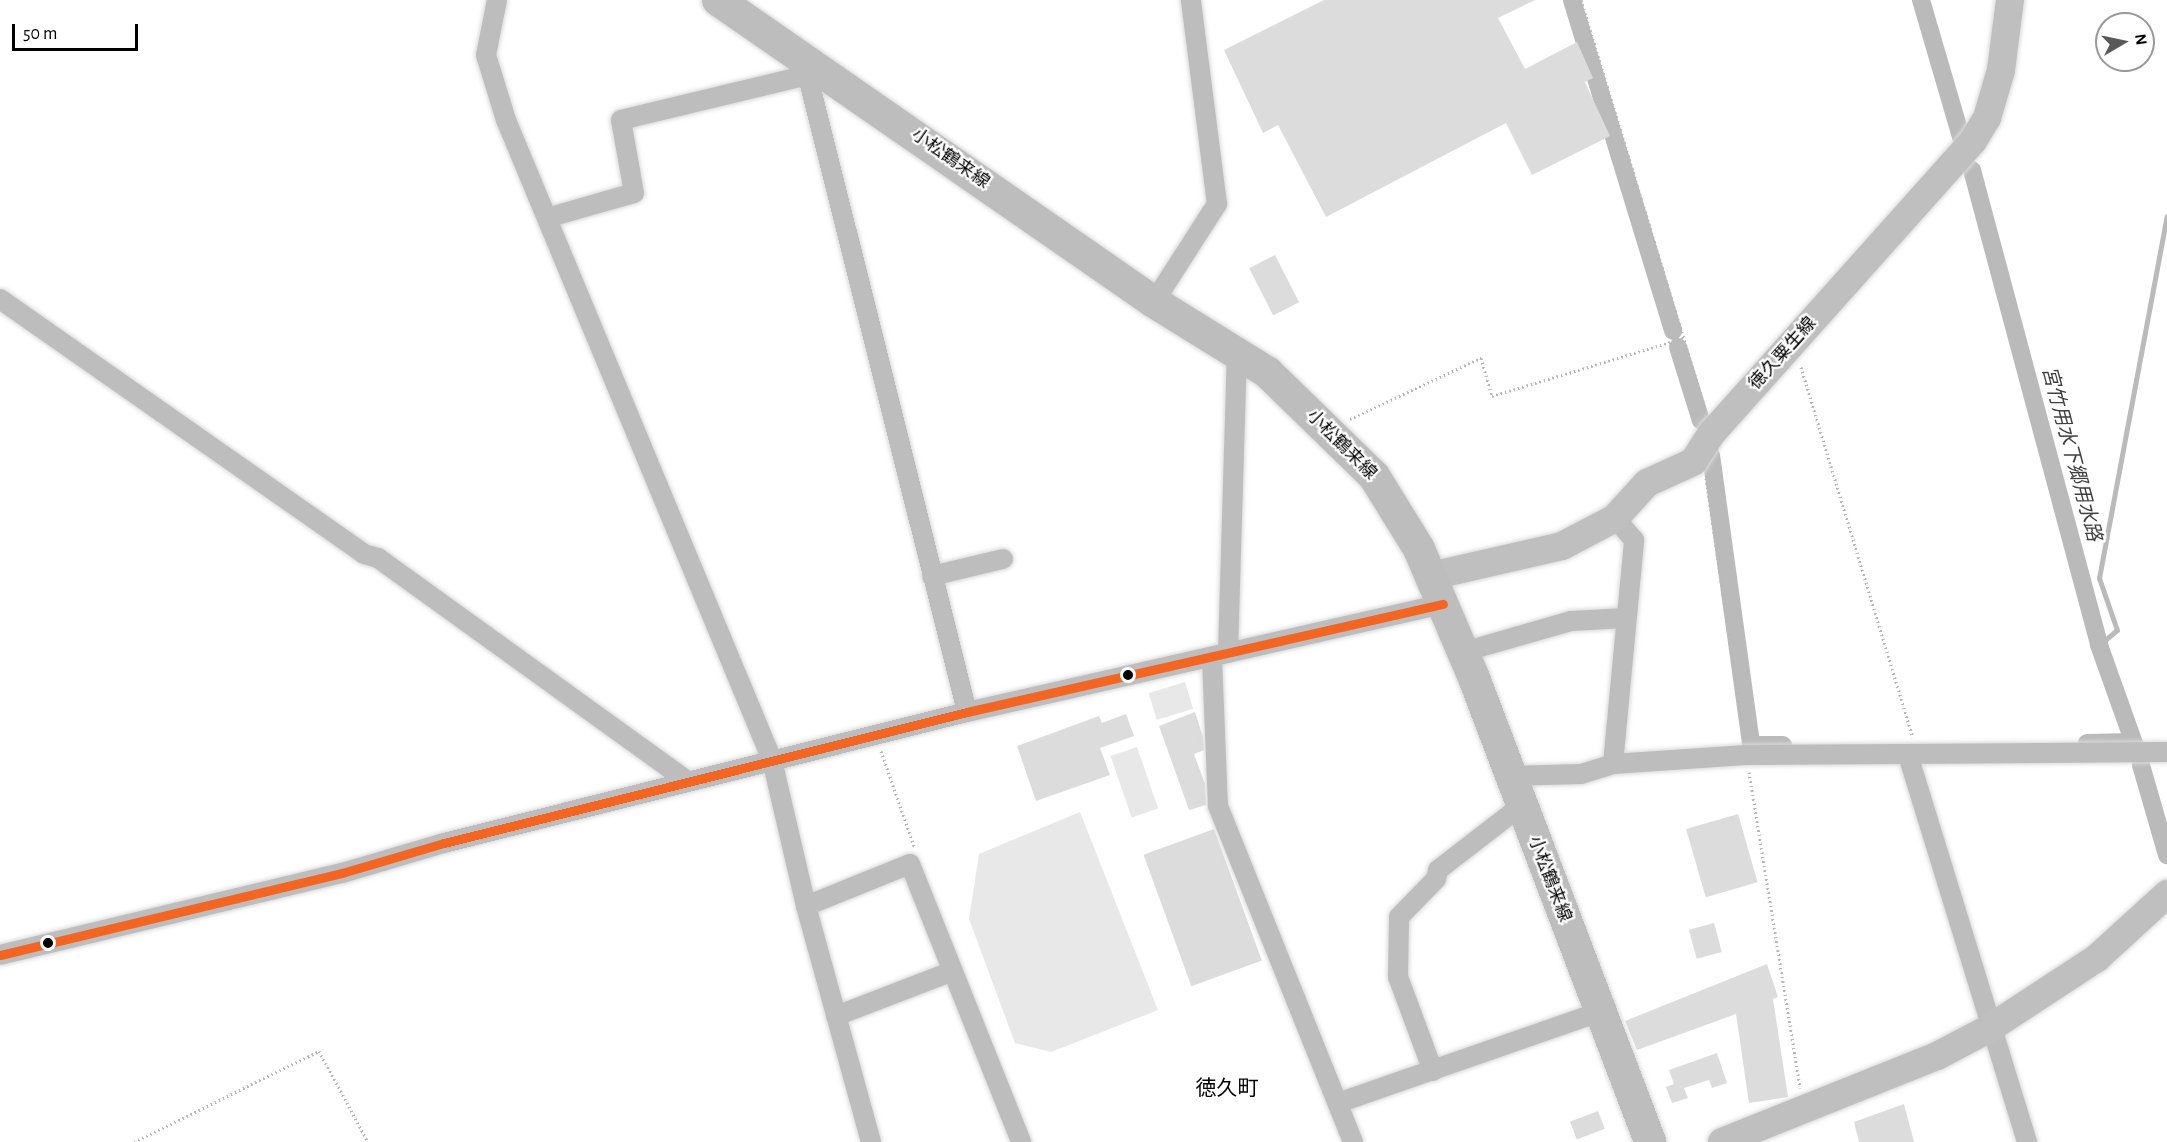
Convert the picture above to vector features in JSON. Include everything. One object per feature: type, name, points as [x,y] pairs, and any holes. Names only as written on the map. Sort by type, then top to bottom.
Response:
[{"type":"main road","name":"小松鶴来線","points":[[718,0],[805,66],[1154,302],[1267,372],[1374,476],[1437,590],[1463,652],[1650,1142]]},
{"type":"main road","name":"徳久粟生線","points":[[1437,590],[1562,546],[1615,518],[1647,483],[1693,462],[1707,441],[1793,342],[1952,167],[1972,141],[1987,118],[2001,70],[2010,0]]},
{"type":"main road","points":[[1722,1142],[1937,1056],[1990,1028],[2097,958],[2167,894]]},
{"type":"street","points":[[497,0],[486,55],[506,120],[550,217],[772,760],[806,906],[871,1142]]},
{"type":"street","points":[[1154,302],[1217,204],[1191,0]]},
{"type":"street","points":[[550,217],[634,193],[621,120],[805,66],[967,712]]},
{"type":"street","points":[[0,299],[364,554],[378,558],[687,781]]},
{"type":"street","points":[[1238,354],[1220,655],[1218,806],[1353,1142]]},
{"type":"street","points":[[1612,764],[1634,540],[1615,518]]},
{"type":"street","points":[[932,576],[1003,559]]},
{"type":"street","points":[[0,955],[342,873],[687,781],[875,734],[1220,655],[1437,590]]},
{"type":"street","points":[[1463,652],[1570,621],[1626,618]]},
{"type":"street","points":[[1510,776],[1581,774],[1612,764],[1746,755],[2167,752]]},
{"type":"street","points":[[1913,755],[1990,1028],[2027,1142]]},
{"type":"street","points":[[1433,1071],[1398,977],[1399,917],[1436,879],[1438,870],[1522,806]]},
{"type":"street","points":[[806,906],[910,864],[1021,1142]]},
{"type":"street","points":[[836,1016],[953,971]]},
{"type":"street","points":[[1338,1103],[1600,1012]]},
{"type":"path","points":[[1581,0],[1684,338],[1707,441],[1746,755],[1803,1110]]},
{"type":"path","points":[[1327,430],[1481,358],[1492,396],[1684,338]]},
{"type":"path","points":[[1793,342],[1913,755]]},
{"type":"path","points":[[875,734],[916,852],[910,864]]},
{"type":"path","points":[[134,1142],[319,1051],[368,1142]]},
{"type":"shaded area","points":[[1185,682],[1193,709],[1157,720],[1149,693]]},
{"type":"shaded area","points":[[1137,747],[1158,808],[1132,818],[1111,756]]},
{"type":"shaded area","points":[[1080,812],[1158,1010],[1051,1052],[1015,1043],[969,919],[979,854]]},
{"type":"building","points":[[1324,0],[1535,0],[1498,18],[1525,69],[1577,42],[1593,78],[1585,82],[1610,136],[1532,175],[1506,123],[1326,217],[1278,125],[1263,133],[1224,50]]},
{"type":"building","points":[[1275,255],[1299,302],[1273,315],[1249,268]]},
{"type":"building","points":[[1195,712],[1203,737],[1204,750],[1194,754],[1205,784],[1206,805],[1189,810],[1159,726]]},
{"type":"building","points":[[1126,714],[1134,736],[1100,748],[1110,775],[1036,801],[1017,746],[1099,716],[1102,723]]},
{"type":"building","points":[[1738,814],[1758,882],[1706,897],[1686,829]]},
{"type":"building","points":[[1214,829],[1262,961],[1191,986],[1144,855]]},
{"type":"building","points":[[1714,923],[1722,952],[1697,959],[1689,930]]},
{"type":"building","points":[[1767,964],[1778,997],[1773,999],[1788,1097],[1749,1103],[1736,1014],[1637,1050],[1625,1021]]},
{"type":"building","points":[[1717,1053],[1727,1083],[1712,1088],[1709,1080],[1684,1088],[1688,1098],[1672,1103],[1666,1087],[1674,1084],[1669,1070]]},
{"type":"building","points":[[1904,1104],[1914,1142],[1859,1142],[1854,1122]]},
{"type":"building","points":[[1598,1111],[1605,1129],[1577,1139],[1570,1122]]},
{"type":"waterway","points":[[1572,0],[1673,331]]},
{"type":"waterway","name":"宮竹用水下郷用水路","points":[[1921,0],[1962,140]]},
{"type":"waterway","name":"宮竹用水下郷用水路","points":[[1972,170],[2099,645],[2135,746]]},
{"type":"waterway","points":[[2099,645],[2117,630],[2099,578],[2167,216]]},
{"type":"waterway","points":[[1678,347],[1701,421]]},
{"type":"waterway","points":[[1711,455],[1751,745],[1783,745]]},
{"type":"waterway","points":[[2087,743],[2133,742]]},
{"type":"waterway","name":"宮竹用水下郷用水路","points":[[2141,765],[2167,855]]},
{"type":"transit line","points":[[0,955],[342,873],[444,843],[967,712],[1443,604]]},
{"type":"district","name":"徳久町","points":[[1227,1089]]}]
